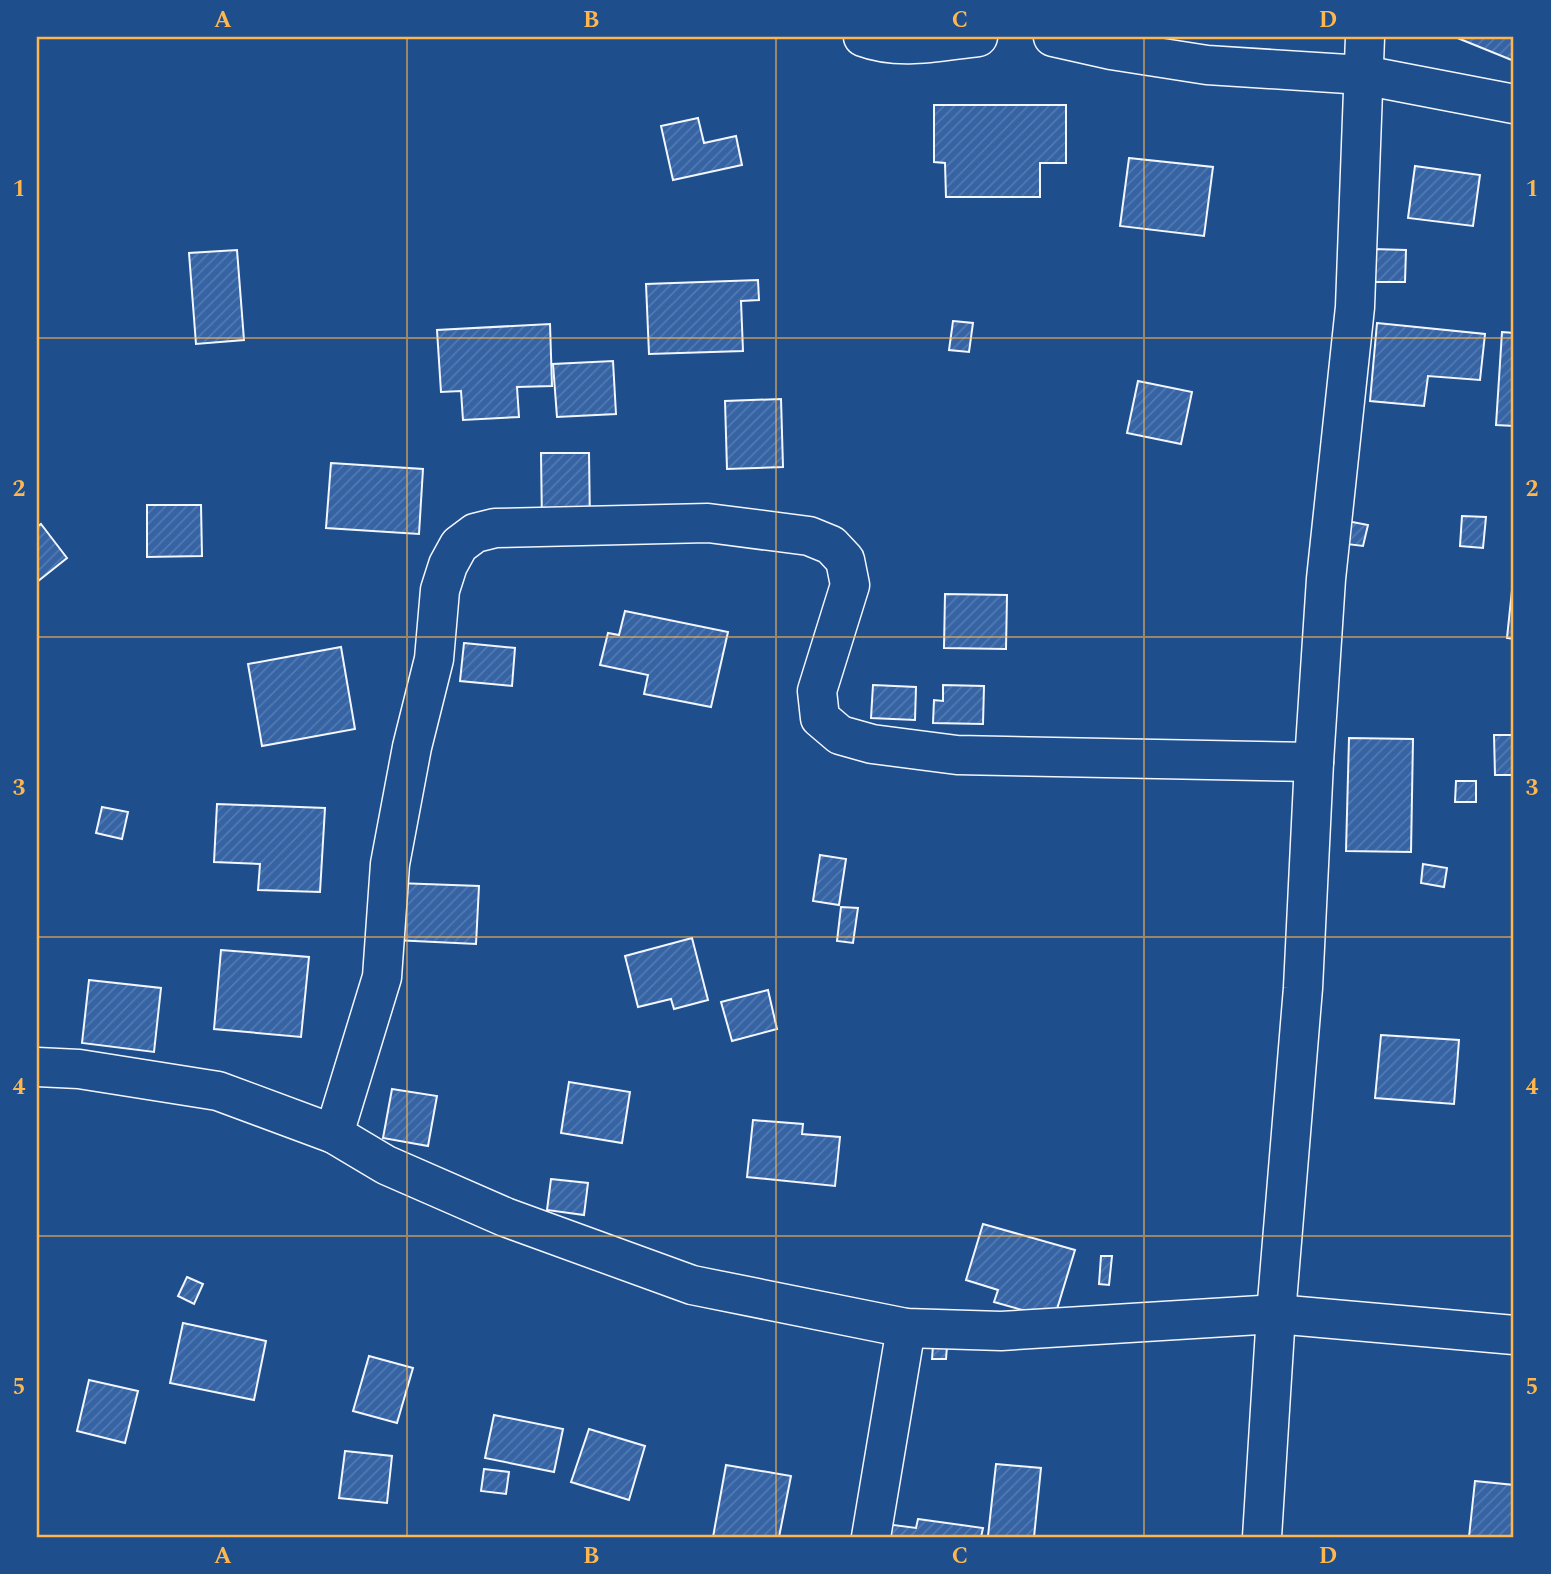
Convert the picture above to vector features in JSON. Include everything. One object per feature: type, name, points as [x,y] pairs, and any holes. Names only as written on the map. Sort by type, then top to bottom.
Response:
[{"type":"street","points":[[863,37],[922,45],[978,37]]},
{"type":"street","points":[[1053,37],[1111,50],[1207,65],[1363,75],[1514,104]]},
{"type":"street","points":[[1262,1537],[1276,1314],[1303,988],[1326,579],[1355,307],[1365,37]]},
{"type":"street","points":[[334,1134],[382,977],[390,864],[412,747],[434,659],[440,590],[448,565],[459,545],[475,533],[495,528],[708,523],[809,536],[831,545],[845,560],[850,585],[817,691],[820,718],[840,735],[872,744],[957,755],[1314,762]]},
{"type":"street","points":[[37,1067],[79,1069],[218,1091],[334,1134],[386,1166],[505,1217],[692,1284],[906,1328],[1001,1331],[1276,1314],[1514,1335]]},
{"type":"street","points":[[870,1537],[906,1328]]},
{"type":"building","points":[[1455,37],[1514,37],[1514,61]]},
{"type":"building","points":[[934,105],[1066,105],[1066,163],[1040,163],[1040,197],[946,197],[945,163],[934,162]]},
{"type":"building","points":[[698,118],[704,143],[736,136],[742,165],[673,180],[661,126]]},
{"type":"building","points":[[1129,158],[1213,167],[1204,236],[1120,226]]},
{"type":"building","points":[[1415,166],[1480,175],[1473,226],[1408,218]]},
{"type":"building","points":[[1373,249],[1406,250],[1405,282],[1373,282]]},
{"type":"building","points":[[237,250],[244,340],[196,344],[189,253]]},
{"type":"building","points":[[758,280],[759,300],[741,301],[743,351],[649,354],[646,284]]},
{"type":"building","points":[[953,321],[973,323],[969,352],[949,350]]},
{"type":"building","points":[[1377,323],[1485,334],[1480,380],[1428,376],[1424,406],[1370,401]]},
{"type":"building","points":[[550,324],[552,386],[517,387],[519,417],[463,420],[461,391],[441,392],[437,330]]},
{"type":"building","points":[[1502,332],[1514,333],[1514,426],[1496,425]]},
{"type":"building","points":[[613,361],[616,414],[557,417],[553,364]]},
{"type":"building","points":[[1138,381],[1192,392],[1181,444],[1127,433]]},
{"type":"building","points":[[781,399],[783,467],[727,469],[725,401]]},
{"type":"building","points":[[541,453],[589,453],[590,524],[542,524]]},
{"type":"building","points":[[331,463],[423,469],[419,534],[326,528]]},
{"type":"building","points":[[147,505],[201,505],[202,556],[147,557]]},
{"type":"building","points":[[1462,516],[1486,517],[1483,548],[1460,546]]},
{"type":"building","points":[[1342,520],[1368,525],[1363,546],[1338,543]]},
{"type":"building","points":[[41,524],[67,558],[37,582],[37,527]]},
{"type":"building","points":[[1514,590],[1514,639],[1507,638]]},
{"type":"building","points":[[945,594],[1007,595],[1006,649],[944,648]]},
{"type":"building","points":[[625,611],[728,632],[711,707],[644,694],[648,675],[600,665],[608,633],[619,635]]},
{"type":"building","points":[[464,643],[515,648],[512,686],[460,681]]},
{"type":"building","points":[[341,647],[355,729],[262,746],[248,664]]},
{"type":"building","points":[[873,685],[916,687],[915,720],[871,718]]},
{"type":"building","points":[[943,685],[984,686],[983,724],[933,723],[934,700],[943,701]]},
{"type":"building","points":[[1494,735],[1514,735],[1514,775],[1495,775]]},
{"type":"building","points":[[1349,738],[1413,739],[1411,852],[1346,851]]},
{"type":"building","points":[[1456,781],[1476,781],[1476,802],[1455,802]]},
{"type":"building","points":[[217,804],[325,808],[320,892],[258,890],[260,864],[214,862]]},
{"type":"building","points":[[102,807],[128,812],[122,839],[96,833]]},
{"type":"building","points":[[820,855],[846,859],[839,905],[813,901]]},
{"type":"building","points":[[1423,864],[1447,868],[1444,887],[1421,883]]},
{"type":"building","points":[[397,883],[479,886],[476,944],[394,940]]},
{"type":"building","points":[[841,907],[858,908],[853,943],[837,941]]},
{"type":"building","points":[[692,938],[708,1000],[674,1009],[671,999],[638,1007],[625,956]]},
{"type":"building","points":[[221,950],[309,957],[301,1037],[214,1029]]},
{"type":"building","points":[[89,980],[161,988],[154,1052],[82,1043]]},
{"type":"building","points":[[768,990],[777,1029],[732,1041],[721,1002]]},
{"type":"building","points":[[1381,1035],[1459,1040],[1454,1104],[1375,1098]]},
{"type":"building","points":[[569,1082],[630,1092],[622,1143],[561,1133]]},
{"type":"building","points":[[392,1089],[437,1096],[428,1146],[383,1138]]},
{"type":"building","points":[[753,1120],[803,1124],[802,1134],[840,1137],[835,1186],[747,1177]]},
{"type":"building","points":[[551,1179],[588,1183],[584,1215],[547,1210]]},
{"type":"building","points":[[983,1224],[1075,1250],[1054,1319],[994,1302],[998,1290],[966,1280]]},
{"type":"building","points":[[1101,1256],[1112,1256],[1109,1285],[1099,1284]]},
{"type":"building","points":[[187,1277],[203,1284],[194,1304],[178,1296]]},
{"type":"building","points":[[183,1323],[266,1341],[254,1400],[170,1383]]},
{"type":"building","points":[[934,1332],[948,1333],[946,1359],[932,1359]]},
{"type":"building","points":[[369,1356],[413,1368],[397,1423],[353,1411]]},
{"type":"building","points":[[89,1380],[138,1391],[125,1443],[77,1431]]},
{"type":"building","points":[[494,1415],[563,1429],[554,1472],[485,1458]]},
{"type":"building","points":[[589,1429],[645,1446],[629,1500],[571,1482]]},
{"type":"building","points":[[345,1451],[392,1456],[387,1503],[339,1498]]},
{"type":"building","points":[[996,1464],[1041,1468],[1034,1537],[988,1536]]},
{"type":"building","points":[[726,1465],[791,1476],[779,1537],[713,1537]]},
{"type":"building","points":[[484,1469],[509,1472],[506,1494],[481,1491]]},
{"type":"building","points":[[1475,1481],[1514,1485],[1514,1537],[1469,1537]]},
{"type":"building","points":[[918,1519],[983,1528],[981,1537],[884,1537],[886,1524],[916,1528]]}]
